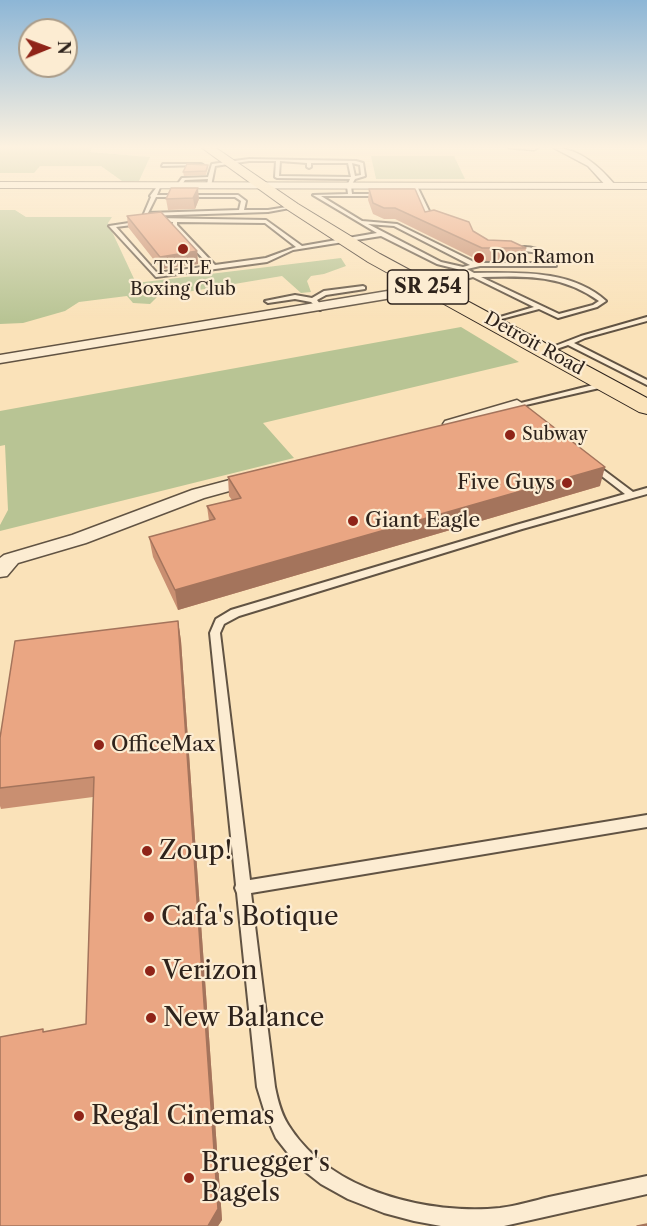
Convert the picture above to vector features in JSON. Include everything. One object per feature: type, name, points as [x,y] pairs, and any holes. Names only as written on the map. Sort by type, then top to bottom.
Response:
[{"type":"main road","name":"Detroit Road","points":[[290,205],[345,240],[647,407]]},
{"type":"street","points":[[0,359],[316,304],[430,288]]},
{"type":"street","points":[[433,429],[521,409]]},
{"type":"street","points":[[0,571],[3,565],[11,559],[79,539],[198,494],[276,472]]},
{"type":"lane","points":[[141,222],[148,205]]},
{"type":"lane","points":[[241,212],[243,205]]},
{"type":"lane","points":[[332,205],[381,234],[438,263],[465,268],[475,265],[554,265],[545,253],[536,249],[504,250]]},
{"type":"lane","points":[[422,205],[429,216],[446,220]]},
{"type":"lane","points":[[145,214],[241,212],[293,207]]},
{"type":"lane","points":[[300,247],[266,222],[159,220],[112,226],[156,275],[267,260],[300,247],[381,234]]},
{"type":"lane","points":[[175,222],[174,225],[213,266]]},
{"type":"lane","points":[[360,222],[395,225],[475,265]]},
{"type":"lane","points":[[430,288],[472,275],[551,275],[575,283],[603,301],[595,306],[558,316],[472,275],[465,268]]},
{"type":"lane","points":[[268,301],[295,297],[316,304],[324,293],[363,288]]},
{"type":"lane","points":[[492,321],[539,307]]},
{"type":"lane","points":[[545,351],[647,319]]},
{"type":"lane","points":[[569,343],[647,383]]},
{"type":"lane","points":[[521,409],[605,384]]},
{"type":"lane","points":[[586,459],[642,493]]},
{"type":"lane","points":[[642,493],[235,613],[220,622],[216,629],[215,642],[263,1069],[270,1103],[285,1136],[306,1161],[349,1191],[416,1213],[471,1220],[502,1217],[647,1185]]},
{"type":"lane","points":[[242,888],[647,821]]},
{"type":"green space","points":[[0,210],[15,210],[26,217],[112,217],[108,223],[136,283],[341,258],[346,266],[311,276],[307,281],[311,292],[301,293],[282,276],[157,297],[150,304],[133,303],[127,296],[79,302],[65,311],[23,323],[0,324]]},
{"type":"green space","points":[[461,327],[519,362],[263,423],[294,458],[0,531],[0,525],[8,510],[5,445],[0,446],[0,411]]},
{"type":"building","points":[[378,205],[422,205],[425,212],[434,210],[469,222],[473,231],[488,240],[511,241],[526,248],[482,248],[395,208]]},
{"type":"building","points":[[161,212],[197,251],[160,257],[127,216]]},
{"type":"building","name":"Giant Eagle","points":[[525,405],[605,467],[175,590],[149,537],[215,519],[207,506],[241,498],[228,477]]},
{"type":"building","points":[[178,621],[218,1209],[208,1226],[0,1226],[0,1037],[86,1024],[94,777],[0,788],[0,738],[15,641]]},
{"type":"place","name":"TITLE Boxing Club","points":[[183,249]]},
{"type":"place","name":"Don Ramon","points":[[479,258]]},
{"type":"place","name":"Subway","points":[[510,435]]},
{"type":"place","name":"Five Guys","points":[[567,483]]},
{"type":"place","name":"Giant Eagle","points":[[353,521]]},
{"type":"place","name":"OfficeMax","points":[[99,745]]},
{"type":"place","name":"Zoup!","points":[[147,851]]},
{"type":"place","name":"Cafa's Botique","points":[[149,917]]},
{"type":"place","name":"Verizon","points":[[150,971]]},
{"type":"place","name":"New Balance","points":[[151,1018]]},
{"type":"place","name":"Regal Cinemas","points":[[79,1116]]},
{"type":"place","name":"Bruegger's Bagels","points":[[189,1178]]}]
